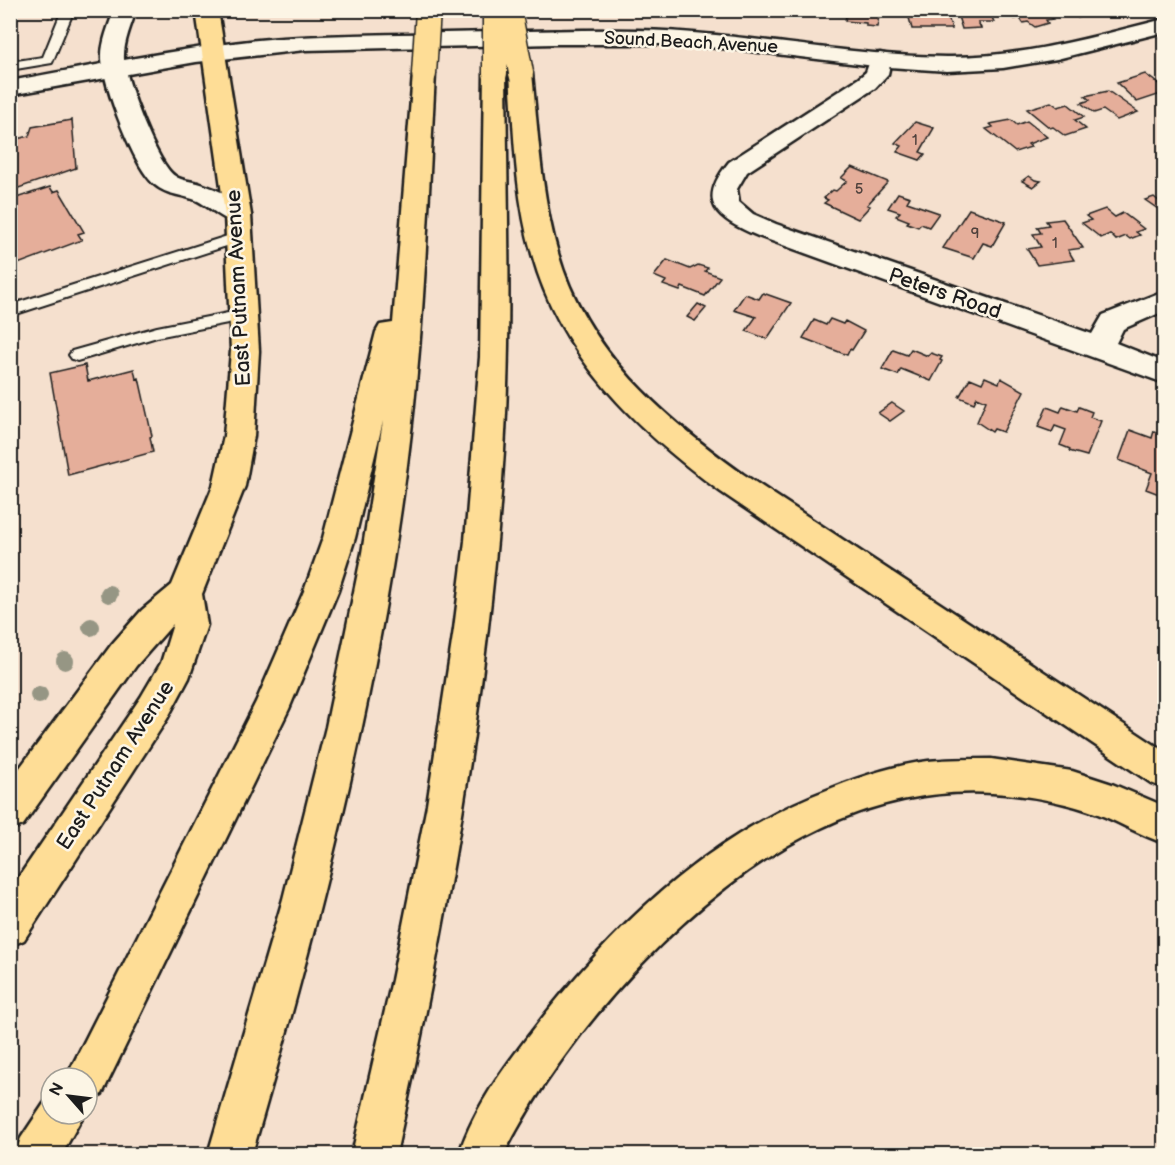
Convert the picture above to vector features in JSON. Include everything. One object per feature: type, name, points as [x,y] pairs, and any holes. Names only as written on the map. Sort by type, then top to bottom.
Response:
[{"type":"main road","points":[[230,1155],[293,935],[329,792],[356,668],[392,465],[402,381],[428,10]]},
{"type":"main road","points":[[495,10],[539,230],[552,276],[575,326],[592,354],[636,407],[664,433],[732,483],[1164,771]]},
{"type":"main road","points":[[374,1155],[426,911],[469,650],[482,544],[490,448],[509,10]]},
{"type":"main road","name":"East Putnam Avenue","points":[[10,812],[124,655],[154,620],[185,594],[229,486],[244,401],[245,351],[239,226],[213,53],[210,11]]},
{"type":"main road","points":[[92,1066],[271,709],[321,591],[351,489],[413,237]]},
{"type":"main road","name":"East Putnam Avenue","points":[[10,926],[154,708],[177,667],[190,626],[185,594]]},
{"type":"main road","points":[[481,1155],[504,1113],[548,1047],[594,988],[643,934],[692,890],[740,853],[819,808],[869,790],[901,783],[951,777],[992,776],[1058,785],[1094,795],[1164,825]]},
{"type":"main road","points":[[37,1155],[55,1126]]},
{"type":"main road","points":[[50,1155],[64,1126]]},
{"type":"street","points":[[125,10],[116,36],[112,56],[113,70],[120,92],[155,169],[164,180],[212,197],[239,226]]},
{"type":"street","name":"Sound Beach Avenue","points":[[10,88],[213,53],[262,47],[407,40],[640,36],[733,41],[880,60],[948,64],[1031,59],[1083,49],[1164,25]]},
{"type":"street","name":"Peters Road","points":[[880,60],[877,74],[867,83],[738,167],[728,178],[723,191],[723,198],[728,208],[744,220],[767,230],[1099,347],[1164,373]]},
{"type":"street","points":[[1099,347],[1113,322],[1164,300]]},
{"type":"lane","points":[[10,66],[48,60],[68,10]]},
{"type":"lane","points":[[10,311],[239,226]]},
{"type":"lane","points":[[77,355],[157,332],[243,315]]},
{"type":"building","points":[[847,10],[885,10],[885,16],[879,16],[877,27],[866,26],[866,23],[845,21]]},
{"type":"building","points":[[956,10],[989,10],[994,22],[978,22],[981,28],[962,29]]},
{"type":"building","points":[[1046,10],[1053,19],[1046,20],[1048,23],[1035,27],[1028,22],[1023,23],[1020,18],[1014,19],[1008,11]]},
{"type":"building","points":[[1066,10],[1095,10],[1097,12],[1078,18]]},
{"type":"building","points":[[908,14],[947,14],[952,29],[912,29]]},
{"type":"building","points":[[1145,74],[1164,88],[1164,93],[1137,102],[1117,83]]},
{"type":"building","points":[[1108,91],[1138,112],[1117,120],[1103,110],[1094,113],[1081,103],[1090,100],[1085,96]]},
{"type":"building","points":[[1051,102],[1058,107],[1068,104],[1084,117],[1075,120],[1086,129],[1065,136],[1053,127],[1050,128],[1027,109]]},
{"type":"building","points":[[72,120],[76,168],[10,191],[10,163],[16,161],[10,162],[10,141],[29,136],[32,127]]},
{"type":"building","points":[[1011,120],[1017,125],[1027,121],[1047,137],[1028,144],[1031,147],[1015,152],[986,129],[993,127],[990,124]]},
{"type":"building","points":[[915,122],[934,128],[920,152],[925,154],[920,160],[897,152],[902,146],[895,143]]},
{"type":"building","points":[[852,167],[888,182],[867,205],[870,206],[858,219],[824,203],[828,200],[824,198],[847,181],[841,178]]},
{"type":"building","points":[[1029,176],[1041,181],[1033,187],[1022,181]]},
{"type":"building","points":[[50,187],[53,192],[59,190],[84,232],[78,234],[82,240],[10,267],[10,200]]},
{"type":"building","points":[[898,193],[910,197],[907,202],[939,213],[929,227],[921,224],[918,227],[907,223],[909,221],[896,216],[900,212],[888,208]]},
{"type":"building","points":[[1154,197],[1159,201],[1164,198],[1164,213],[1145,200]]},
{"type":"building","points":[[969,209],[1006,222],[992,246],[983,243],[974,258],[943,248]]},
{"type":"building","points":[[1105,209],[1115,217],[1123,213],[1144,229],[1136,232],[1140,235],[1130,239],[1126,236],[1116,240],[1110,234],[1101,238],[1082,223],[1091,220],[1086,216]]},
{"type":"building","points":[[1063,219],[1083,248],[1068,250],[1074,260],[1037,265],[1027,249],[1041,247],[1033,234],[1041,233],[1037,227],[1049,225],[1046,221]]},
{"type":"building","points":[[667,260],[690,269],[698,265],[708,268],[705,271],[720,277],[705,296],[682,287],[680,291],[663,285],[666,281],[654,276]]},
{"type":"building","points":[[763,293],[791,303],[767,339],[746,331],[756,317],[734,310],[745,294],[759,299]]},
{"type":"building","points":[[698,304],[706,308],[695,321],[687,317]]},
{"type":"building","points":[[830,319],[843,324],[845,321],[864,331],[847,355],[803,338],[814,320],[826,325]]},
{"type":"building","points":[[911,349],[928,356],[931,353],[942,357],[931,381],[901,369],[898,375],[882,369],[893,350],[907,355]]},
{"type":"building","points":[[85,365],[88,381],[134,369],[136,379],[139,378],[152,436],[150,437],[153,452],[68,475],[50,373]]},
{"type":"building","points":[[985,377],[999,383],[1001,378],[1024,391],[1003,432],[994,429],[992,432],[977,422],[986,401],[977,397],[974,403],[959,397],[970,378],[982,383]]},
{"type":"building","points":[[892,403],[904,411],[890,421],[878,413]]},
{"type":"building","points":[[1063,406],[1077,411],[1079,407],[1092,412],[1090,417],[1101,421],[1087,456],[1069,451],[1070,449],[1060,445],[1066,430],[1055,426],[1052,432],[1038,427],[1047,407],[1060,412]]},
{"type":"building","points":[[1130,430],[1152,438],[1154,431],[1164,435],[1164,496],[1146,489],[1152,473],[1119,460]]}]
